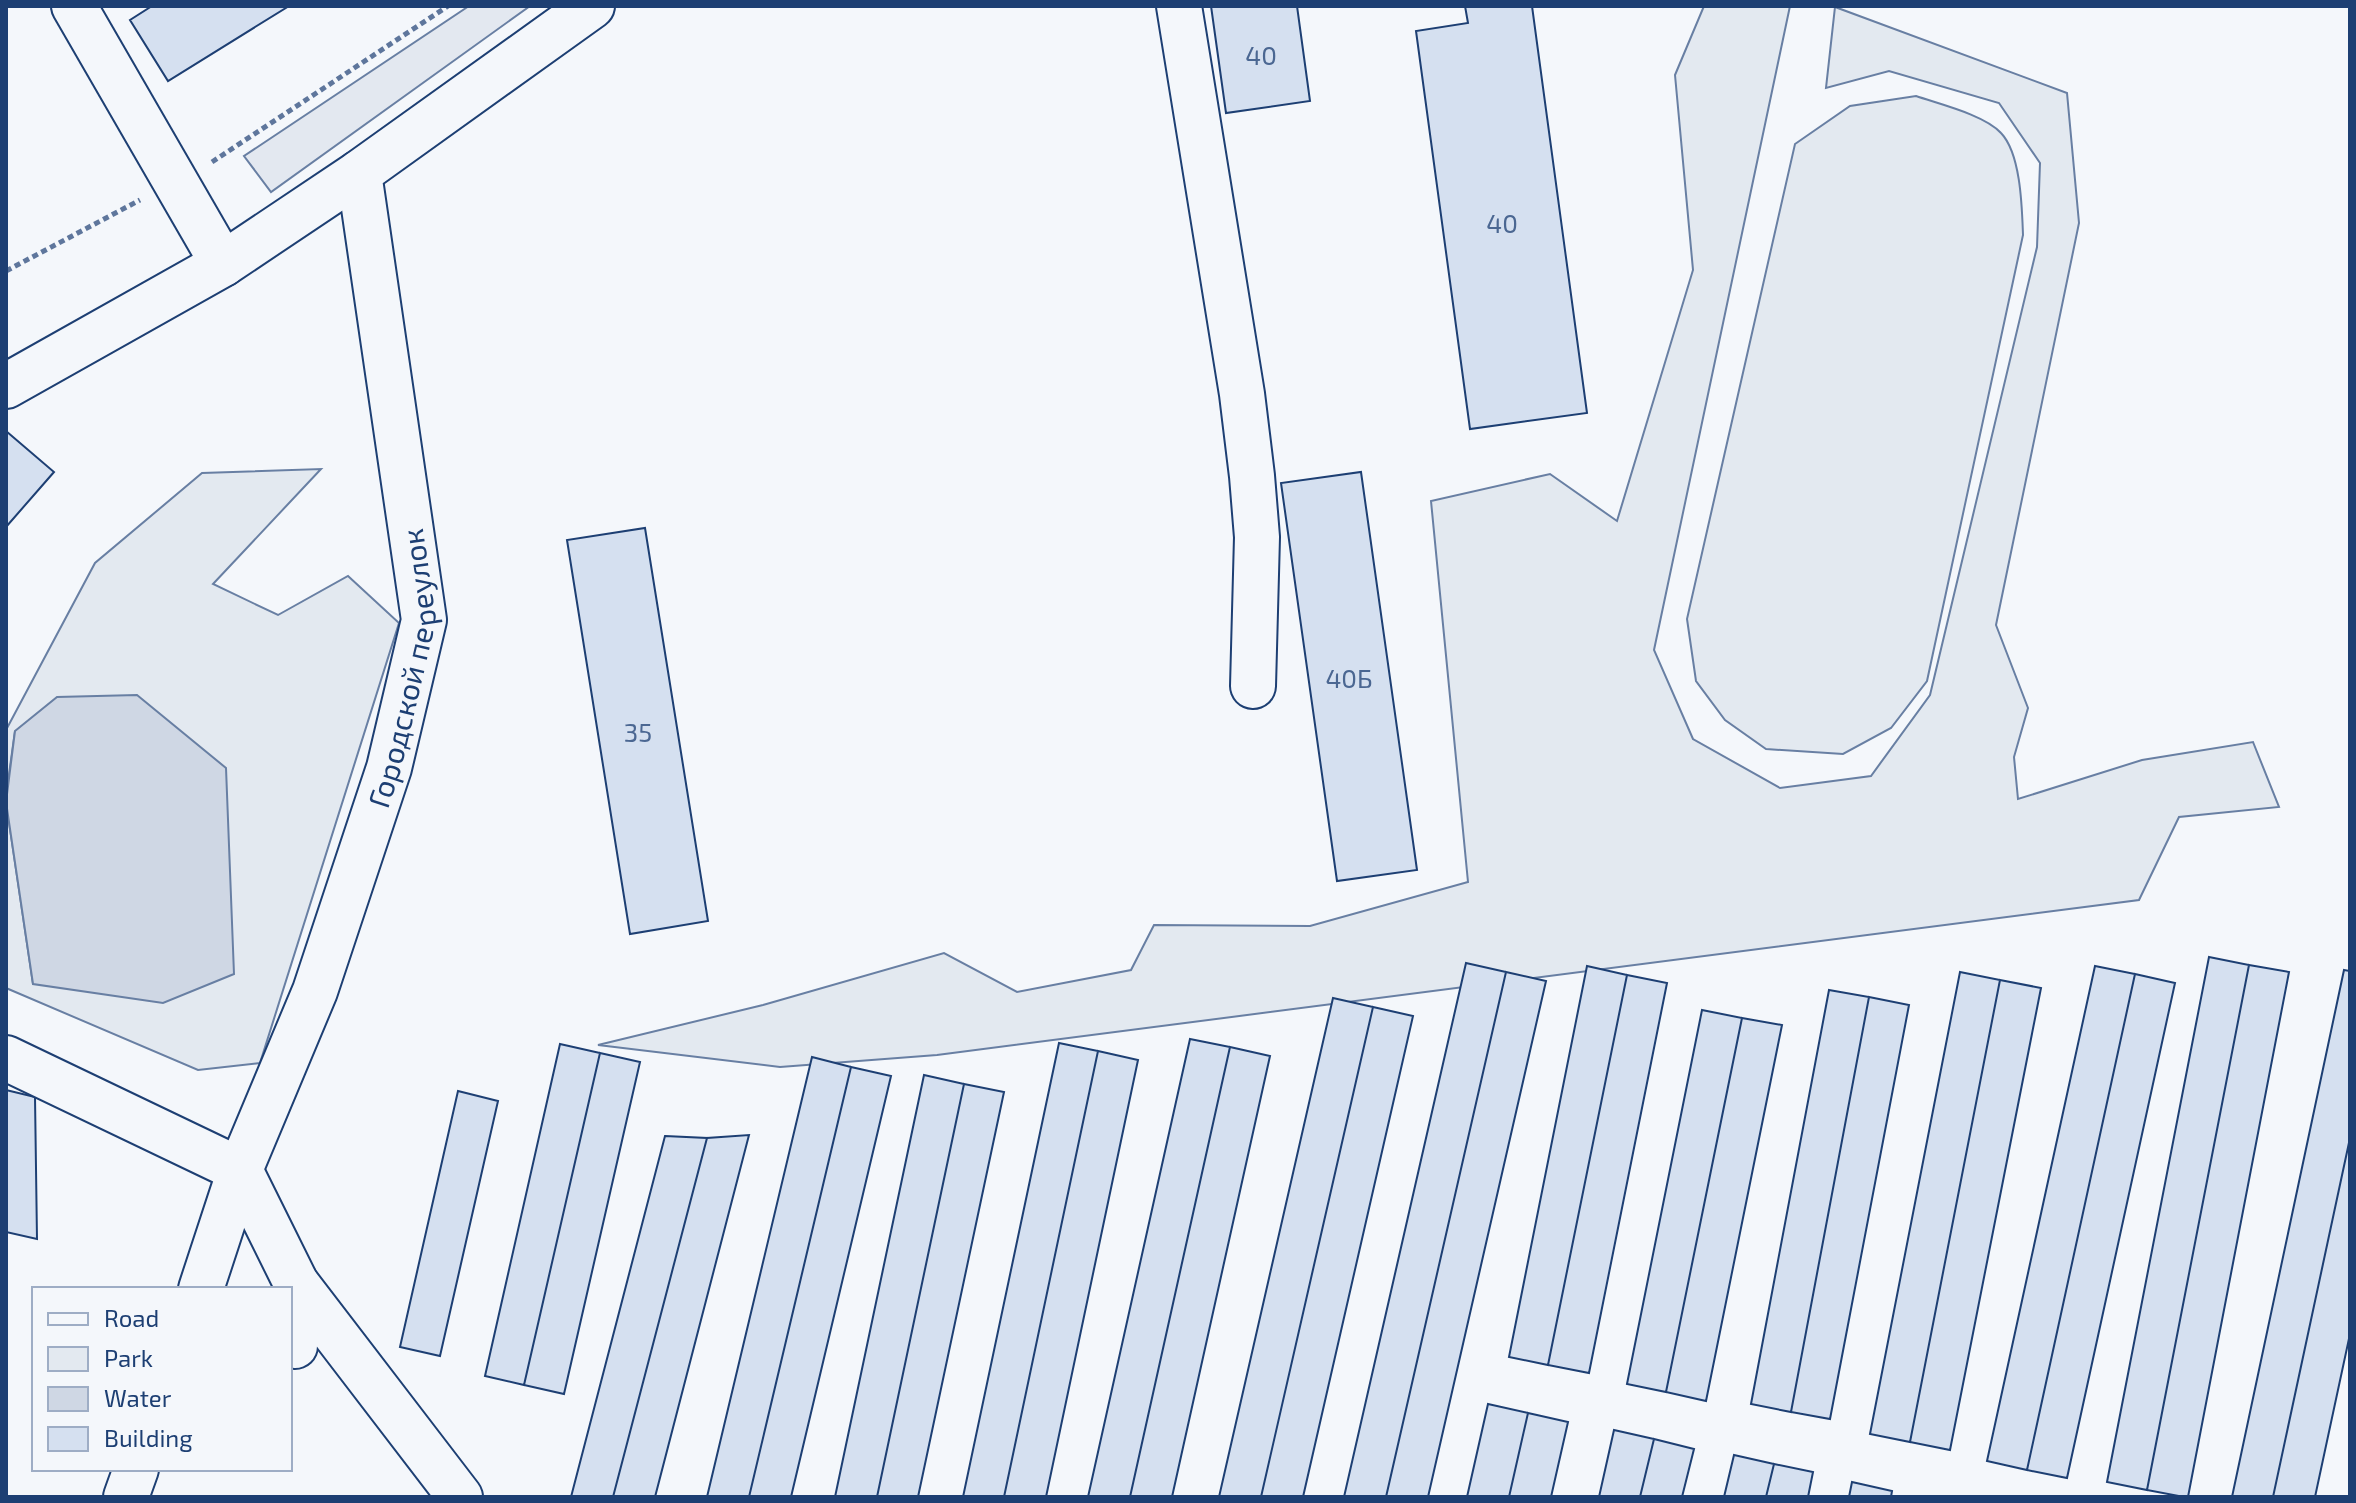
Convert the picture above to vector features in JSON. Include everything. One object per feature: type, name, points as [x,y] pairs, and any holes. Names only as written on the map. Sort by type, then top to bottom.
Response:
[{"type":"street","points":[[74,6],[193,172],[223,264]]},
{"type":"street","points":[[6,386],[223,264],[359,173],[592,6]]},
{"type":"street","points":[[1179,6],[1242,394],[1252,476],[1257,537],[1253,686]]},
{"type":"street","name":"Городской переулок","points":[[202,1287],[240,1170],[320,976],[389,768],[424,620],[359,173]]},
{"type":"street","points":[[6,1058],[240,1170],[296,1283],[460,1497]]},
{"type":"street","points":[[295,1346],[296,1283]]},
{"type":"street","points":[[126,1497],[135,1471]]},
{"type":"path","points":[[6,271],[193,172],[448,6]]},
{"type":"path","points":[[193,172],[203,150]]},
{"type":"green space","points":[[1704,6],[1790,6],[1654,650],[1693,739],[1780,788],[1871,776],[1930,695],[2037,247],[2040,163],[1999,103],[1889,71],[1826,88],[1835,7],[2067,93],[2079,223],[1996,625],[2028,708],[2014,757],[2018,799],[2142,760],[2253,742],[2279,807],[2179,817],[2139,900],[937,1055],[780,1067],[598,1045],[763,1005],[944,953],[1017,992],[1131,970],[1154,925],[1310,926],[1468,882],[1431,501],[1550,474],[1617,521],[1693,270],[1675,75]]},
{"type":"green space","points":[[1916,96],[1973,115],[1994,127],[2008,142],[2021,196],[2023,235],[1927,681],[1891,728],[1843,754],[1766,749],[1725,720],[1696,681],[1687,619],[1795,144],[1850,106]]},
{"type":"green space","points":[[321,469],[213,584],[278,615],[348,576],[399,623],[260,1063],[198,1070],[6,988],[6,802],[33,984],[15,731],[6,796],[6,730],[95,563],[202,473]]},
{"type":"shaded area","points":[[469,6],[530,6],[271,192],[244,156]]},
{"type":"water","points":[[137,695],[226,768],[234,974],[163,1003],[33,984],[6,802],[15,731],[57,697]]},
{"type":"building","points":[[152,6],[289,6],[168,81],[130,20]]},
{"type":"building","points":[[1211,6],[1297,6],[1310,101],[1226,113]]},
{"type":"building","points":[[1465,6],[1532,6],[1587,413],[1470,429],[1416,31],[1468,23]]},
{"type":"building","points":[[6,431],[54,472],[6,527]]},
{"type":"building","points":[[1361,472],[1417,870],[1337,881],[1281,483]]},
{"type":"building","points":[[645,528],[708,921],[630,934],[567,540]]},
{"type":"building","points":[[2209,957],[2249,965],[2147,1490],[2107,1482]]},
{"type":"building","points":[[1466,963],[1506,972],[1386,1497],[1344,1497]]},
{"type":"building","points":[[2249,965],[2289,972],[2188,1497],[2184,1497],[2147,1490]]},
{"type":"building","points":[[1587,966],[1627,975],[1548,1365],[1509,1357]]},
{"type":"building","points":[[2095,966],[2135,974],[2027,1470],[1987,1461]]},
{"type":"building","points":[[2344,970],[2350,971],[2350,1138],[2273,1497],[2232,1497]]},
{"type":"building","points":[[1506,972],[1546,981],[1428,1497],[1386,1497]]},
{"type":"building","points":[[1960,972],[2000,980],[1910,1442],[1870,1434]]},
{"type":"building","points":[[2135,974],[2175,983],[2067,1478],[2027,1470]]},
{"type":"building","points":[[1627,975],[1667,983],[1589,1373],[1548,1365]]},
{"type":"building","points":[[2000,980],[2041,988],[1950,1450],[1910,1442]]},
{"type":"building","points":[[1829,990],[1869,997],[1791,1412],[1751,1404]]},
{"type":"building","points":[[1869,997],[1909,1005],[1830,1419],[1791,1412]]},
{"type":"building","points":[[1333,998],[1373,1007],[1261,1497],[1219,1497]]},
{"type":"building","points":[[1373,1007],[1413,1016],[1303,1497],[1261,1497]]},
{"type":"building","points":[[1702,1010],[1742,1018],[1666,1392],[1627,1384]]},
{"type":"building","points":[[1742,1018],[1782,1025],[1706,1401],[1666,1392]]},
{"type":"building","points":[[1190,1039],[1230,1047],[1130,1497],[1088,1497]]},
{"type":"building","points":[[1059,1043],[1098,1051],[1004,1497],[963,1497]]},
{"type":"building","points":[[560,1044],[600,1053],[524,1385],[485,1376]]},
{"type":"building","points":[[1230,1047],[1270,1056],[1172,1497],[1130,1497]]},
{"type":"building","points":[[1098,1051],[1138,1060],[1046,1497],[1004,1497]]},
{"type":"building","points":[[600,1053],[640,1062],[564,1394],[524,1385]]},
{"type":"building","points":[[812,1057],[851,1067],[749,1497],[707,1497]]},
{"type":"building","points":[[851,1067],[891,1076],[791,1497],[749,1497]]},
{"type":"building","points":[[924,1075],[964,1084],[877,1497],[835,1497]]},
{"type":"building","points":[[964,1084],[1004,1092],[918,1497],[877,1497]]},
{"type":"building","points":[[6,1090],[35,1097],[37,1239],[6,1232]]},
{"type":"building","points":[[458,1091],[498,1101],[440,1356],[400,1347]]},
{"type":"building","points":[[749,1135],[655,1497],[613,1497],[707,1138]]},
{"type":"building","points":[[665,1136],[707,1138],[613,1497],[571,1497]]},
{"type":"building","points":[[2350,1138],[2350,1334],[2315,1497],[2273,1497]]},
{"type":"building","points":[[1488,1404],[1528,1413],[1509,1497],[1467,1497]]},
{"type":"building","points":[[1528,1413],[1568,1422],[1551,1497],[1509,1497]]},
{"type":"building","points":[[1614,1430],[1654,1439],[1640,1497],[1599,1497]]},
{"type":"building","points":[[1654,1439],[1694,1449],[1682,1497],[1640,1497]]},
{"type":"building","points":[[1734,1455],[1774,1464],[1766,1497],[1724,1497]]},
{"type":"building","points":[[1774,1464],[1813,1472],[1808,1497],[1766,1497]]},
{"type":"building","points":[[1852,1482],[1892,1491],[1891,1497],[1849,1497]]}]
